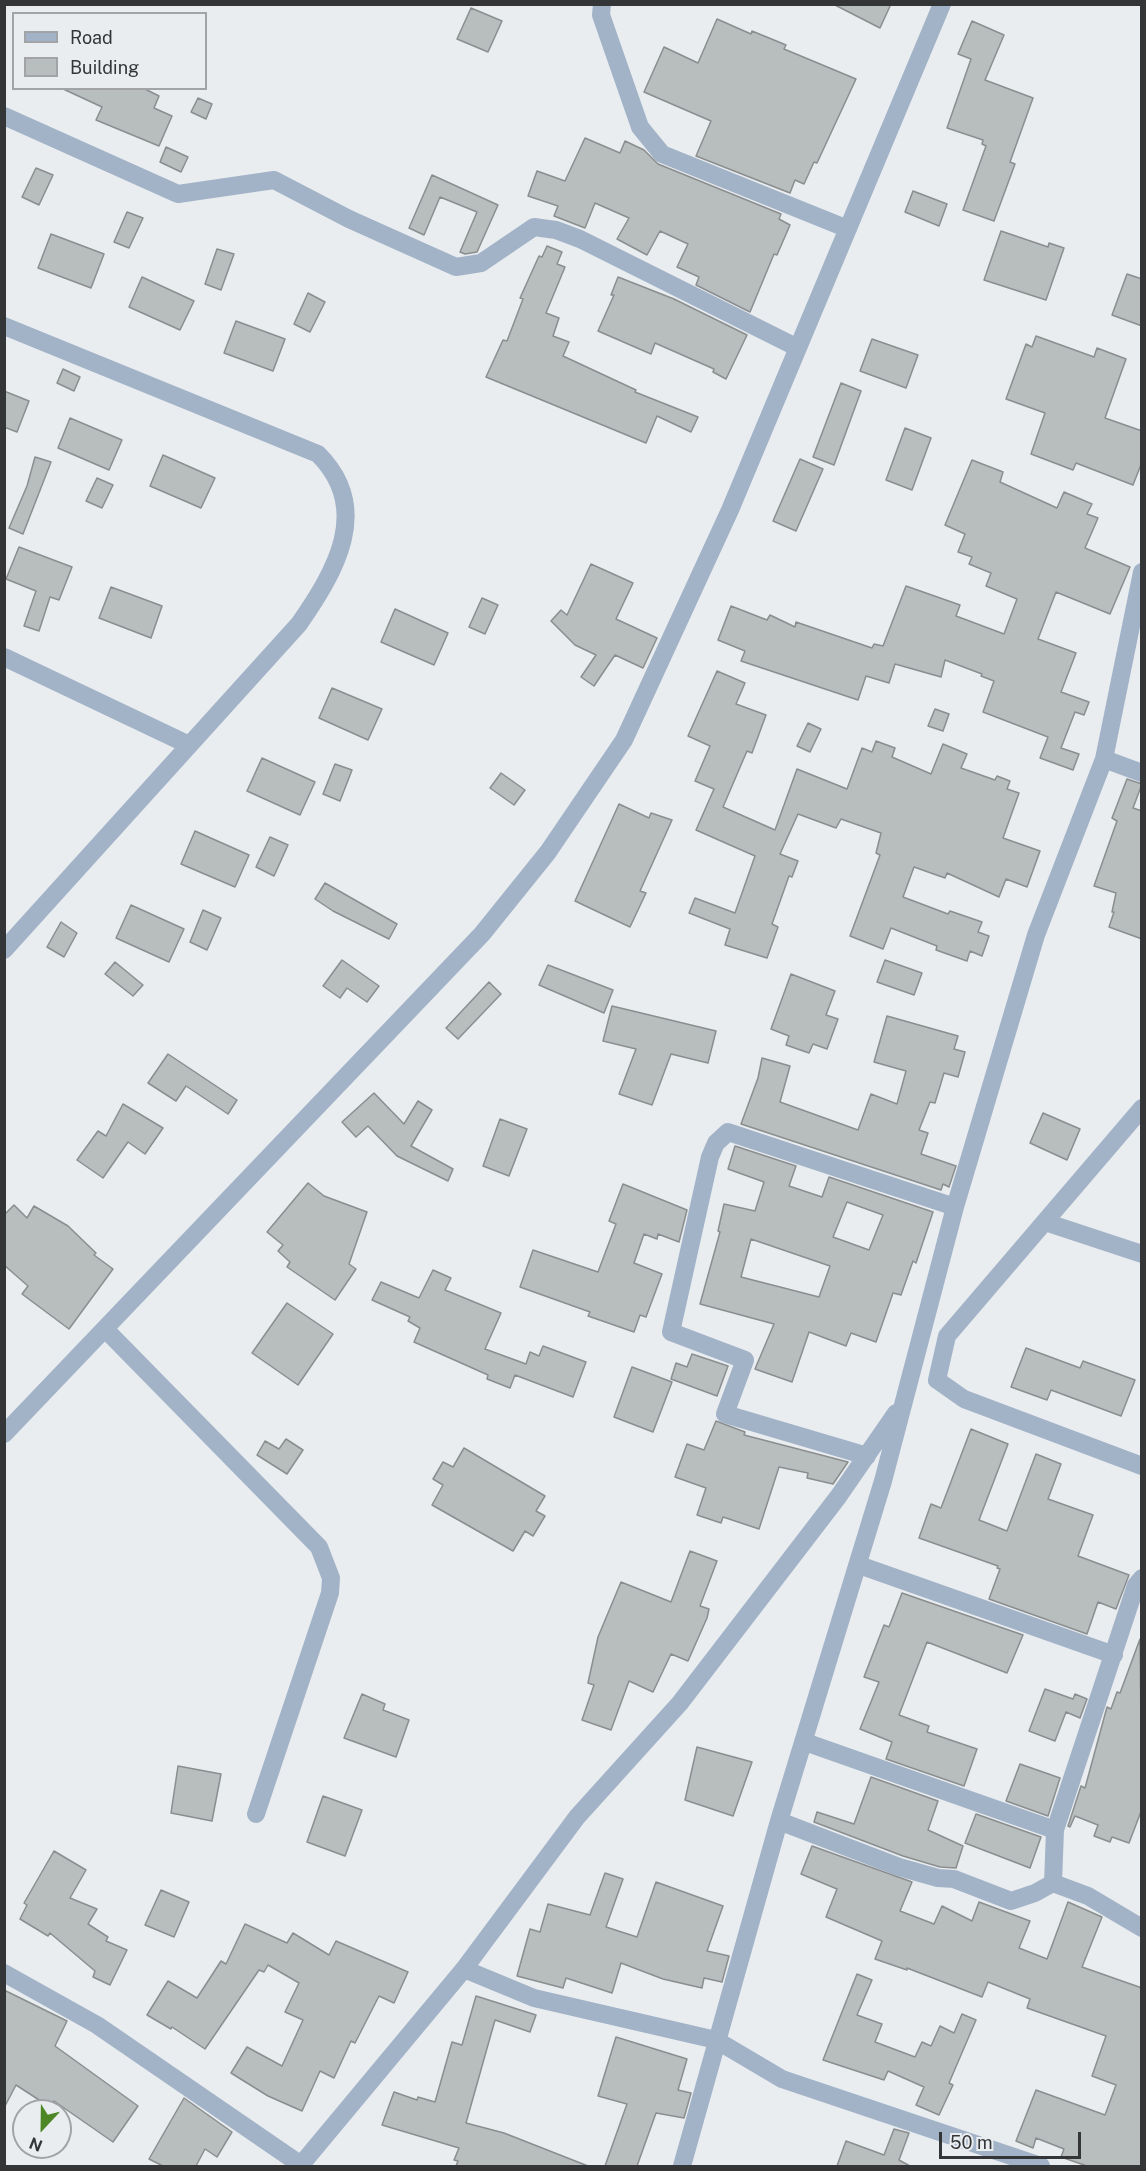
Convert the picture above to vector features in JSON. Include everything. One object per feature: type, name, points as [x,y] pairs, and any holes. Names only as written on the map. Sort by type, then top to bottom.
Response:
[{"type":"street","points":[[602,4],[601,15],[640,127],[662,154],[848,229]]},
{"type":"street","points":[[4,1434],[482,934],[548,852],[624,740],[730,510],[942,4]]},
{"type":"street","points":[[4,116],[178,194],[274,180],[349,219],[456,267],[481,263],[534,227],[556,230],[590,244],[798,348]]},
{"type":"street","points":[[4,327],[318,454],[330,466],[339,483],[346,506],[344,536],[328,582],[299,624],[4,950]]},
{"type":"street","points":[[682,2166],[779,1821],[859,1565],[955,1207],[1036,935],[1104,759],[1141,577]]},
{"type":"street","points":[[4,657],[189,746]]},
{"type":"street","points":[[1104,759],[1142,773]]},
{"type":"street","points":[[1142,1108],[947,1336],[938,1380],[964,1399],[1142,1466]]},
{"type":"street","points":[[867,1456],[725,1414],[745,1360],[671,1332],[710,1157],[716,1143],[728,1132],[955,1207]]},
{"type":"street","points":[[1045,1222],[1142,1254]]},
{"type":"street","points":[[105,1329],[319,1547],[327,1565],[331,1578],[330,1593],[256,1814]]},
{"type":"street","points":[[4,1973],[97,2025],[301,2165],[464,1969],[577,1817],[680,1703],[867,1456],[904,1402]]},
{"type":"street","points":[[859,1565],[1114,1655]]},
{"type":"street","points":[[1053,1883],[1055,1830],[1136,1585],[1142,1578]]},
{"type":"street","points":[[805,1742],[1055,1830]]},
{"type":"street","points":[[779,1821],[899,1867],[938,1878],[954,1879],[1011,1901],[1035,1893],[1053,1883],[1089,1896],[1140,1923]]},
{"type":"street","points":[[464,1969],[534,1998],[716,2040],[754,2065],[782,2079],[1041,2166]]},
{"type":"building","points":[[833,4],[891,4],[880,28]]},
{"type":"building","points":[[471,8],[502,21],[488,52],[457,39]]},
{"type":"building","points":[[717,19],[751,34],[752,31],[786,45],[784,49],[856,79],[817,163],[814,162],[804,184],[795,180],[790,193],[696,156],[711,121],[644,92],[664,47],[698,63]]},
{"type":"building","points":[[972,21],[1004,35],[985,80],[1033,98],[1010,162],[1015,164],[994,221],[963,210],[986,146],[982,144],[983,140],[947,128],[971,59],[958,54]]},
{"type":"building","points":[[65,90],[147,90],[159,96],[154,108],[172,116],[159,146],[96,120],[102,107]]},
{"type":"building","points":[[198,98],[212,104],[206,119],[191,112]]},
{"type":"building","points":[[585,138],[620,153],[625,141],[644,150],[658,164],[781,214],[779,219],[790,225],[777,255],[774,254],[750,312],[696,285],[699,277],[677,267],[688,244],[660,231],[647,255],[617,239],[629,218],[595,203],[585,228],[554,216],[558,206],[528,196],[537,171],[565,181]]},
{"type":"building","points":[[166,147],[188,157],[181,172],[160,162]]},
{"type":"building","points":[[36,168],[53,175],[39,205],[22,197]]},
{"type":"building","points":[[432,175],[498,205],[477,252],[465,254],[460,252],[477,212],[440,197],[424,235],[409,228]]},
{"type":"building","points":[[913,191],[947,204],[939,226],[905,212]]},
{"type":"building","points":[[127,212],[143,218],[129,248],[114,242]]},
{"type":"building","points":[[1001,231],[1048,247],[1049,243],[1064,248],[1046,300],[984,280]]},
{"type":"building","points":[[51,234],[104,254],[91,288],[38,268]]},
{"type":"building","points":[[547,246],[562,252],[557,264],[565,267],[546,313],[559,318],[553,336],[569,342],[563,356],[636,390],[635,392],[698,417],[691,432],[657,416],[646,443],[486,377],[503,340],[507,341],[523,299],[520,298],[539,256],[542,257]]},
{"type":"building","points":[[217,249],[234,254],[221,290],[205,284]]},
{"type":"building","points":[[1127,274],[1142,279],[1142,326],[1112,315]]},
{"type":"building","points":[[142,277],[194,301],[180,330],[129,307]]},
{"type":"building","points":[[618,277],[674,299],[747,335],[726,379],[713,372],[714,369],[655,343],[651,354],[598,331],[614,295],[611,295]]},
{"type":"building","points":[[308,293],[325,302],[310,332],[294,324]]},
{"type":"building","points":[[236,321],[285,339],[273,371],[224,353]]},
{"type":"building","points":[[1036,336],[1094,357],[1097,348],[1126,359],[1105,418],[1142,431],[1142,462],[1133,485],[1076,463],[1073,470],[1031,454],[1045,413],[1006,399],[1026,344],[1032,347]]},
{"type":"building","points":[[872,339],[918,355],[906,388],[860,371]]},
{"type":"building","points":[[63,369],[80,377],[74,391],[57,383]]},
{"type":"building","points":[[841,383],[861,391],[834,465],[813,457]]},
{"type":"building","points":[[4,391],[29,401],[17,432],[4,427]]},
{"type":"building","points":[[70,418],[122,440],[109,470],[58,448]]},
{"type":"building","points":[[905,428],[931,438],[912,490],[886,480]]},
{"type":"building","points":[[163,455],[215,478],[201,508],[150,486]]},
{"type":"building","points":[[35,457],[51,462],[23,534],[9,528],[27,486]]},
{"type":"building","points":[[800,459],[823,469],[796,531],[773,521]]},
{"type":"building","points":[[972,460],[1003,472],[1000,482],[1057,508],[1064,492],[1092,504],[1087,514],[1098,518],[1085,548],[1130,567],[1110,614],[1056,592],[1038,639],[1076,653],[1061,692],[1089,702],[1084,715],[1075,712],[1061,748],[1079,754],[1073,770],[1040,758],[1048,737],[983,712],[994,681],[945,660],[941,677],[895,664],[889,683],[866,676],[858,700],[741,661],[745,651],[718,640],[731,606],[767,620],[770,615],[795,627],[796,622],[872,648],[874,644],[883,646],[906,586],[960,605],[956,616],[1004,634],[1017,599],[986,586],[991,573],[969,564],[972,557],[958,552],[965,534],[945,525]]},
{"type":"building","points":[[97,478],[113,485],[102,508],[86,501]]},
{"type":"building","points":[[19,547],[72,567],[59,600],[50,597],[39,631],[24,626],[36,591],[6,579]]},
{"type":"building","points":[[591,564],[633,583],[616,619],[657,638],[643,668],[615,655],[594,686],[581,677],[596,655],[575,645],[551,621],[561,610],[567,615]]},
{"type":"building","points":[[111,587],[162,606],[151,638],[99,618]]},
{"type":"building","points":[[482,598],[498,605],[485,634],[469,627]]},
{"type":"building","points":[[395,609],[448,633],[434,665],[381,642]]},
{"type":"building","points":[[717,671],[745,683],[736,704],[766,715],[752,753],[747,751],[723,807],[775,830],[797,769],[847,789],[862,748],[872,752],[876,741],[895,748],[892,757],[931,774],[943,744],[967,754],[961,768],[995,780],[997,776],[1010,781],[1007,789],[1019,793],[1003,838],[1040,851],[1027,887],[1006,879],[999,897],[947,873],[945,878],[914,867],[903,897],[948,914],[950,911],[982,922],[978,932],[989,936],[982,956],[970,951],[967,961],[936,950],[937,946],[891,928],[883,949],[850,936],[880,855],[876,853],[881,833],[841,819],[836,828],[798,814],[780,854],[798,861],[792,877],[789,876],[772,924],[778,927],[767,958],[725,945],[730,929],[689,913],[695,898],[735,913],[755,856],[696,830],[714,789],[695,781],[710,746],[688,736]]},
{"type":"building","points":[[332,688],[382,709],[368,740],[319,718]]},
{"type":"building","points":[[935,709],[949,714],[943,731],[928,726]]},
{"type":"building","points":[[808,723],[821,729],[810,752],[797,746]]},
{"type":"building","points":[[262,758],[315,782],[300,815],[247,791]]},
{"type":"building","points":[[335,764],[352,770],[340,801],[323,794]]},
{"type":"building","points":[[501,773],[525,790],[514,805],[490,788]]},
{"type":"building","points":[[1127,779],[1142,784],[1133,808],[1142,811],[1142,939],[1109,927],[1114,912],[1112,912],[1116,893],[1094,886],[1117,821],[1112,818]]},
{"type":"building","points":[[619,804],[649,818],[651,813],[672,820],[640,891],[646,893],[630,927],[575,901]]},
{"type":"building","points":[[195,831],[249,855],[235,887],[181,864]]},
{"type":"building","points":[[270,837],[288,845],[274,876],[256,867]]},
{"type":"building","points":[[325,883],[397,924],[389,939],[333,911],[315,899]]},
{"type":"building","points":[[131,905],[184,929],[169,962],[116,938]]},
{"type":"building","points":[[203,910],[221,918],[207,950],[190,942]]},
{"type":"building","points":[[61,922],[77,933],[64,957],[47,947]]},
{"type":"building","points":[[342,960],[379,986],[367,1002],[347,988],[340,998],[323,986]]},
{"type":"building","points":[[885,960],[922,973],[914,995],[877,982]]},
{"type":"building","points":[[115,962],[143,985],[133,996],[105,974]]},
{"type":"building","points":[[548,965],[613,990],[604,1013],[539,985]]},
{"type":"building","points":[[791,974],[835,991],[826,1015],[838,1019],[827,1049],[813,1044],[809,1053],[786,1045],[789,1036],[771,1029]]},
{"type":"building","points":[[489,982],[501,994],[458,1039],[446,1028]]},
{"type":"building","points":[[612,1006],[716,1031],[708,1063],[671,1054],[652,1105],[619,1094],[636,1049],[603,1041]]},
{"type":"building","points":[[887,1016],[958,1036],[954,1049],[965,1052],[958,1077],[944,1073],[935,1103],[930,1102],[919,1130],[928,1133],[921,1154],[956,1166],[949,1187],[943,1184],[941,1190],[741,1124],[758,1078],[762,1058],[790,1066],[780,1102],[858,1130],[871,1094],[897,1104],[906,1071],[874,1062]]},
{"type":"building","points":[[168,1054],[237,1100],[228,1114],[186,1086],[176,1101],[148,1083]]},
{"type":"building","points":[[374,1093],[404,1124],[418,1101],[432,1110],[411,1146],[453,1169],[448,1181],[397,1156],[368,1126],[356,1137],[342,1122]]},
{"type":"building","points":[[123,1104],[163,1128],[145,1154],[128,1142],[103,1178],[77,1160],[98,1131],[106,1136]]},
{"type":"building","points":[[1043,1113],[1080,1129],[1067,1160],[1030,1143]]},
{"type":"building","points":[[500,1119],[527,1129],[509,1176],[483,1166]]},
{"type":"building","points":[[735,1146],[796,1166],[789,1186],[822,1197],[829,1177],[933,1212],[916,1263],[913,1261],[901,1295],[893,1293],[876,1342],[851,1333],[846,1346],[809,1332],[792,1382],[755,1369],[774,1324],[700,1304],[720,1232],[718,1231],[724,1204],[755,1211],[764,1182],[728,1169]],"holes":[[[847,1202],[883,1215],[869,1250],[833,1237]],[[751,1239],[830,1266],[819,1297],[741,1277]]]},
{"type":"building","points":[[308,1183],[324,1196],[367,1212],[349,1264],[356,1269],[335,1300],[287,1267],[290,1262],[278,1251],[283,1245],[267,1232]]},
{"type":"building","points":[[623,1184],[687,1210],[679,1242],[658,1234],[657,1239],[644,1234],[634,1263],[662,1274],[646,1317],[640,1315],[634,1332],[588,1316],[590,1312],[520,1287],[533,1250],[598,1272],[616,1224],[609,1221]]},
{"type":"building","points":[[14,1205],[27,1218],[34,1206],[68,1226],[96,1253],[94,1255],[113,1269],[69,1329],[22,1294],[28,1286],[4,1265],[4,1215]]},
{"type":"building","points":[[433,1270],[451,1278],[445,1290],[501,1313],[485,1349],[526,1364],[530,1352],[539,1356],[543,1346],[586,1362],[573,1397],[515,1375],[510,1388],[487,1379],[488,1375],[414,1342],[420,1328],[408,1321],[410,1317],[372,1300],[381,1282],[419,1298]]},
{"type":"building","points":[[287,1303],[333,1334],[298,1385],[252,1353]]},
{"type":"building","points":[[1026,1348],[1080,1368],[1083,1361],[1135,1380],[1121,1416],[1051,1390],[1047,1400],[1011,1387]]},
{"type":"building","points":[[692,1354],[728,1366],[717,1396],[671,1379],[676,1363],[687,1367]]},
{"type":"building","points":[[632,1367],[672,1382],[653,1432],[614,1417]]},
{"type":"building","points":[[716,1421],[745,1432],[744,1435],[848,1462],[833,1484],[807,1478],[808,1473],[779,1467],[759,1529],[723,1517],[721,1523],[697,1515],[706,1488],[675,1477],[687,1444],[704,1450]]},
{"type":"building","points":[[971,1429],[1008,1444],[979,1520],[1007,1531],[1036,1454],[1061,1464],[1048,1499],[1093,1515],[1078,1556],[1129,1575],[1116,1609],[1098,1602],[1087,1634],[989,1599],[1000,1569],[997,1568],[998,1566],[919,1538],[931,1504],[941,1508]]},
{"type":"building","points":[[286,1439],[303,1450],[287,1474],[257,1455],[265,1441],[279,1449]]},
{"type":"building","points":[[464,1448],[545,1496],[536,1511],[545,1516],[533,1536],[525,1531],[513,1551],[432,1505],[443,1485],[433,1479],[443,1462],[453,1467]]},
{"type":"building","points":[[690,1551],[717,1561],[700,1606],[709,1609],[707,1618],[688,1661],[671,1654],[653,1692],[629,1681],[611,1730],[582,1720],[594,1685],[588,1683],[598,1637],[621,1582],[671,1602]]},
{"type":"building","points":[[902,1593],[1023,1635],[1007,1673],[927,1642],[899,1715],[929,1726],[927,1732],[977,1749],[964,1786],[886,1759],[892,1742],[860,1729],[879,1682],[864,1677],[884,1625],[889,1627]]},
{"type":"building","points":[[1140,1639],[1142,1809],[1129,1843],[1112,1837],[1110,1842],[1094,1836],[1098,1825],[1075,1816],[1070,1827],[1068,1826],[1081,1786],[1085,1788],[1107,1707],[1111,1709],[1117,1692],[1120,1693]]},
{"type":"building","points":[[1045,1689],[1073,1699],[1075,1694],[1087,1699],[1080,1718],[1066,1712],[1055,1741],[1029,1731]]},
{"type":"building","points":[[362,1694],[385,1704],[383,1710],[409,1720],[396,1757],[344,1738]]},
{"type":"building","points":[[697,1747],[752,1762],[733,1816],[685,1800]]},
{"type":"building","points":[[1020,1764],[1060,1778],[1048,1816],[1006,1801]]},
{"type":"building","points":[[178,1766],[221,1774],[212,1821],[171,1813]]},
{"type":"building","points":[[871,1777],[938,1801],[928,1830],[963,1846],[956,1868],[940,1867],[903,1856],[814,1822],[817,1812],[854,1824]]},
{"type":"building","points":[[323,1796],[362,1810],[345,1856],[307,1842]]},
{"type":"building","points":[[976,1814],[1041,1837],[1030,1868],[965,1843]]},
{"type":"building","points":[[812,1846],[912,1882],[900,1911],[934,1924],[942,1906],[972,1921],[979,1902],[1030,1921],[1019,1948],[1047,1959],[1068,1902],[1102,1917],[1082,1967],[1142,1988],[1142,2166],[1087,2166],[1061,2157],[1064,2149],[1036,2138],[1033,2148],[1016,2141],[1036,2090],[1105,2115],[1116,2085],[1092,2076],[1106,2036],[1027,2008],[1030,1999],[988,1982],[982,1997],[907,1968],[907,1970],[875,1959],[882,1941],[826,1917],[837,1889],[801,1874]]},
{"type":"building","points":[[54,1851],[86,1870],[70,1898],[97,1909],[88,1924],[108,1937],[106,1941],[127,1950],[110,1985],[93,1977],[95,1971],[50,1933],[48,1936],[20,1919],[27,1905],[24,1903]]},
{"type":"building","points":[[605,1873],[623,1879],[606,1927],[637,1937],[656,1882],[723,1906],[707,1951],[729,1956],[722,1982],[704,1978],[702,1988],[663,1979],[621,1963],[612,1993],[566,1978],[563,1988],[517,1976],[530,1929],[540,1932],[548,1904],[590,1915]]},
{"type":"building","points":[[161,1890],[189,1902],[174,1937],[145,1925]]},
{"type":"building","points":[[245,1924],[287,1943],[293,1933],[329,1955],[336,1941],[408,1972],[394,2003],[379,1996],[355,2043],[351,2041],[334,2078],[320,2071],[302,2111],[268,2096],[231,2073],[247,2047],[282,2066],[303,2020],[285,2012],[299,1983],[268,1965],[264,1972],[259,1970],[205,2049],[172,2027],[171,2029],[147,2015],[168,1981],[197,1998],[221,1961],[226,1964]]},
{"type":"building","points":[[857,1974],[872,1980],[857,2015],[882,2024],[875,2042],[915,2057],[922,2042],[931,2046],[940,2026],[954,2033],[962,2014],[976,2020],[949,2083],[953,2085],[939,2115],[916,2105],[924,2087],[888,2071],[884,2080],[823,2060]]},
{"type":"building","points":[[4,1990],[67,2021],[55,2046],[138,2106],[113,2142],[72,2114],[72,2099],[38,2099],[16,2085],[4,2108]]},
{"type":"building","points":[[476,1996],[536,2015],[530,2032],[495,2020],[466,2123],[504,2133],[588,2166],[456,2166],[458,2161],[454,2160],[459,2148],[382,2125],[394,2092],[417,2100],[418,2097],[435,2102],[452,2042],[462,2045]]},
{"type":"building","points":[[616,2037],[687,2059],[678,2090],[691,2093],[684,2118],[656,2113],[637,2166],[605,2166],[627,2104],[598,2096]]},
{"type":"building","points":[[184,2098],[232,2132],[217,2157],[205,2149],[196,2166],[163,2166],[149,2159]]},
{"type":"building","points":[[894,2129],[909,2133],[899,2160],[910,2166],[837,2166],[846,2141],[884,2155]]}]
